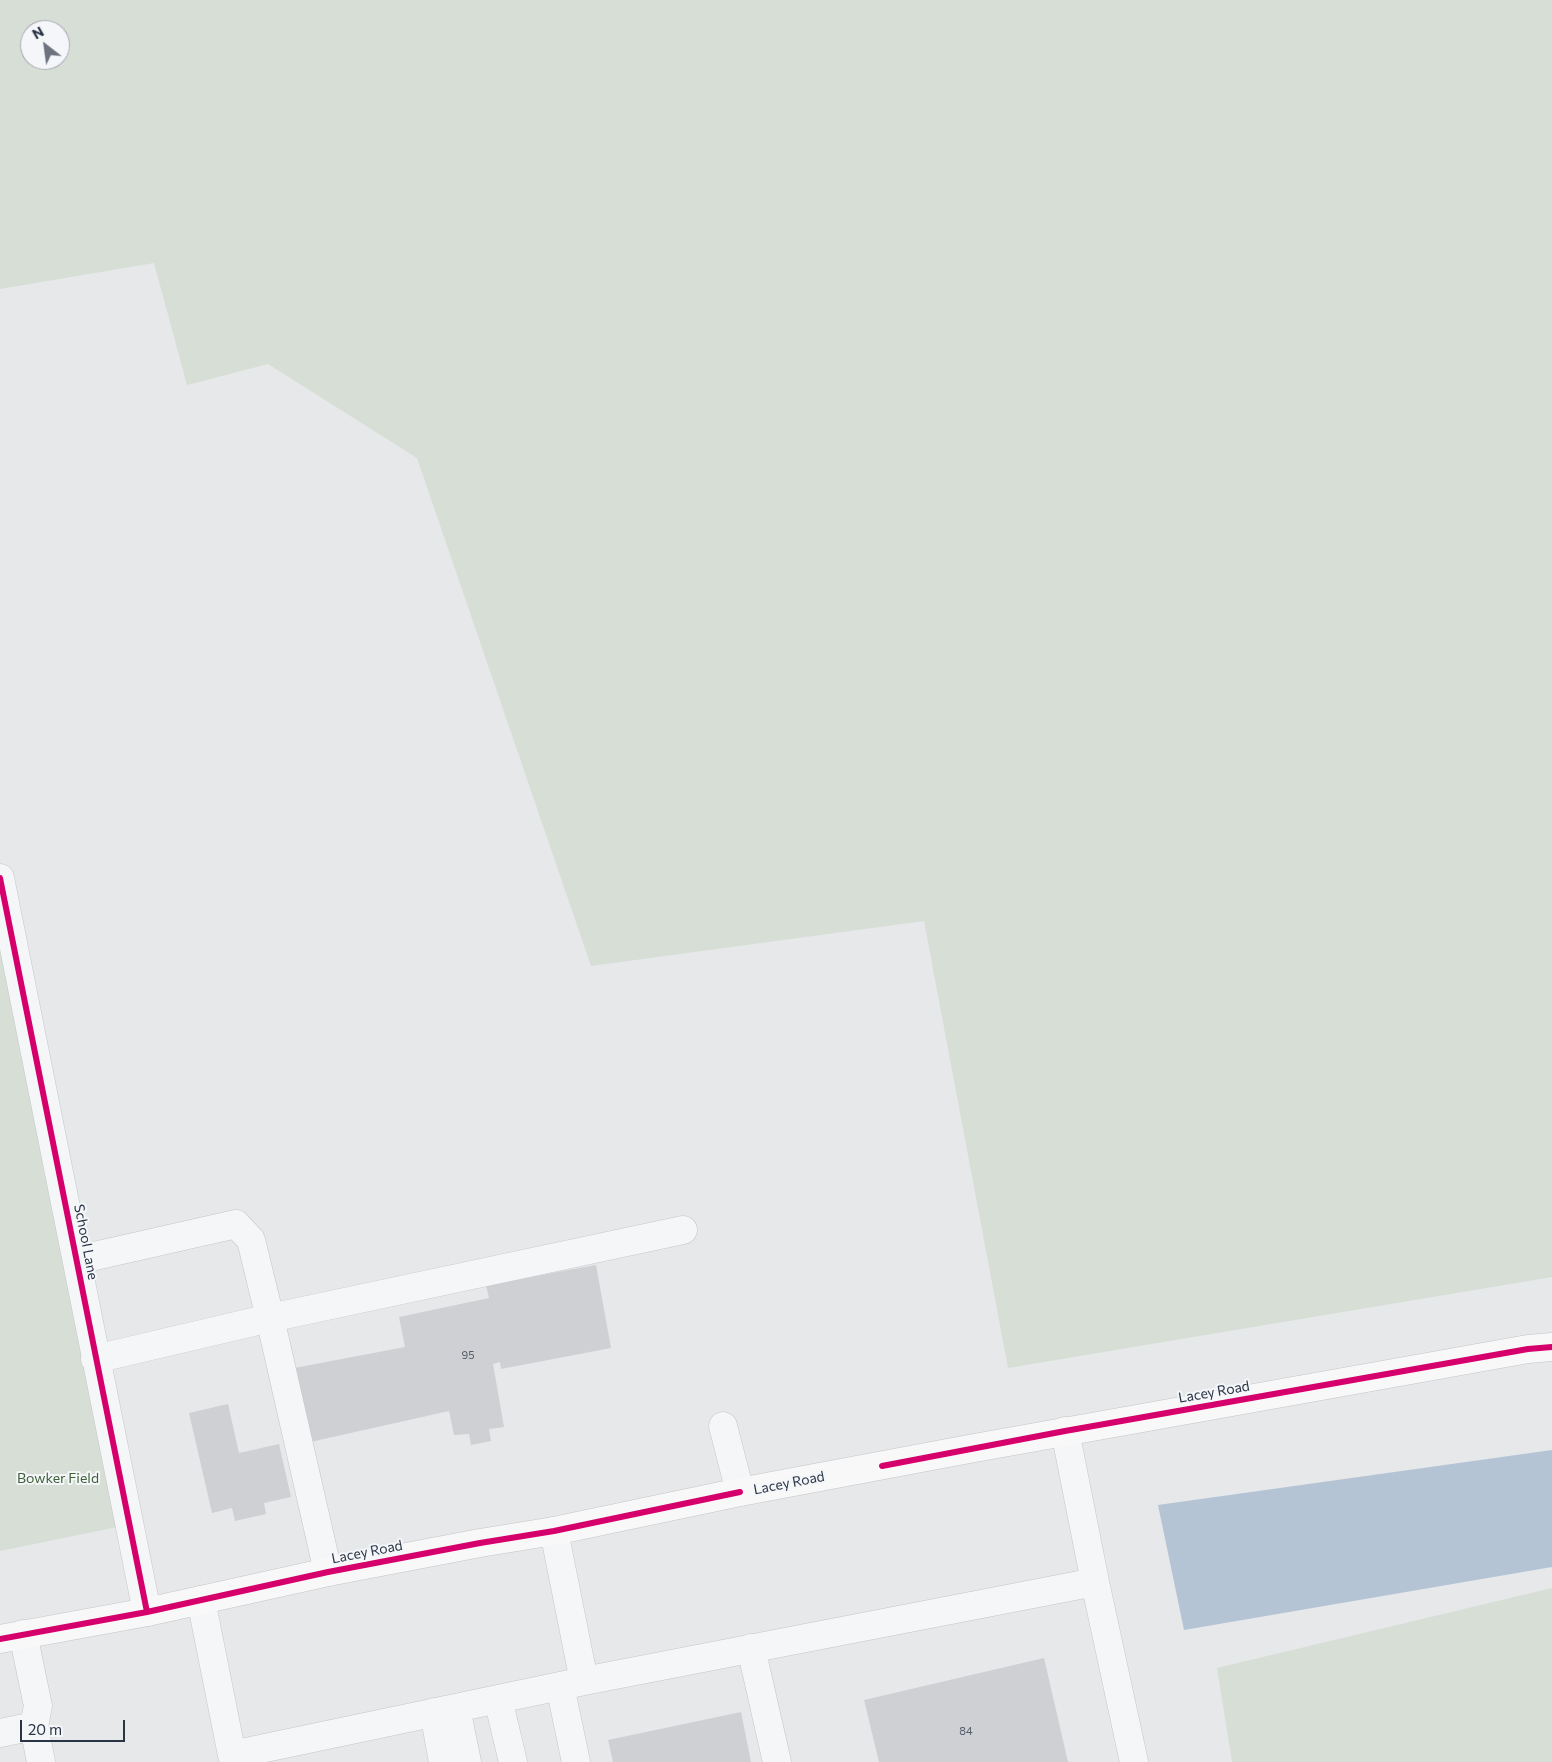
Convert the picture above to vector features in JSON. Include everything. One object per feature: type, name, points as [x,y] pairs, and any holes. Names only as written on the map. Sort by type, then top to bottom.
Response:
[{"type":"main road","name":"Lacey Road","points":[[12,1636],[147,1612],[328,1572],[554,1531],[740,1492],[1065,1431],[1528,1349],[1552,1347]]},
{"type":"street","name":"School Lane","points":[[0,878],[147,1612]]},
{"type":"street","points":[[77,1260],[236,1224],[251,1240],[328,1572]]},
{"type":"street","points":[[95,1359],[270,1318],[683,1230]]},
{"type":"street","points":[[722,1426],[740,1492]]},
{"type":"street","points":[[1065,1431],[1134,1762]]},
{"type":"street","points":[[554,1531],[572,1684],[576,1762]]},
{"type":"street","points":[[201,1600],[233,1759],[498,1699],[1095,1582]]},
{"type":"street","points":[[12,1636],[38,1706],[34,1726],[41,1762]]},
{"type":"street","points":[[751,1648],[777,1762]]},
{"type":"street","points":[[498,1699],[513,1762]]},
{"type":"street","points":[[443,1762],[445,1710]]},
{"type":"street","points":[[445,1710],[467,1762]]},
{"type":"street","points":[[0,1733],[34,1726]]},
{"type":"green space","points":[[0,0],[1552,0],[1552,1277],[1008,1368],[924,921],[591,966],[417,458],[268,364],[187,385],[154,263],[0,289]]},
{"type":"green space","name":"Bowker Field","points":[[0,915],[127,1525],[0,1551]]},
{"type":"green space","points":[[1552,1588],[1552,1762],[1232,1762],[1217,1668]]},
{"type":"water","points":[[1552,1450],[1552,1567],[1184,1630],[1158,1505]]},
{"type":"building","points":[[596,1265],[611,1348],[501,1369],[500,1362],[493,1364],[504,1427],[489,1429],[491,1441],[471,1445],[469,1434],[454,1435],[449,1411],[306,1443],[289,1369],[405,1347],[399,1317],[489,1298],[486,1285]]},
{"type":"building","points":[[228,1404],[239,1453],[279,1444],[291,1497],[264,1503],[266,1514],[235,1521],[232,1508],[212,1513],[189,1413]]},
{"type":"building","points":[[1044,1658],[1068,1762],[879,1762],[864,1700]]},
{"type":"building","points":[[741,1712],[751,1762],[613,1762],[608,1740]]},
{"type":"cycle path","points":[[0,878],[147,1612]]},
{"type":"cycle path","points":[[882,1466],[1065,1431],[1528,1349],[1552,1347]]},
{"type":"cycle path","points":[[0,1639],[147,1612],[328,1572],[554,1531],[740,1492]]}]
